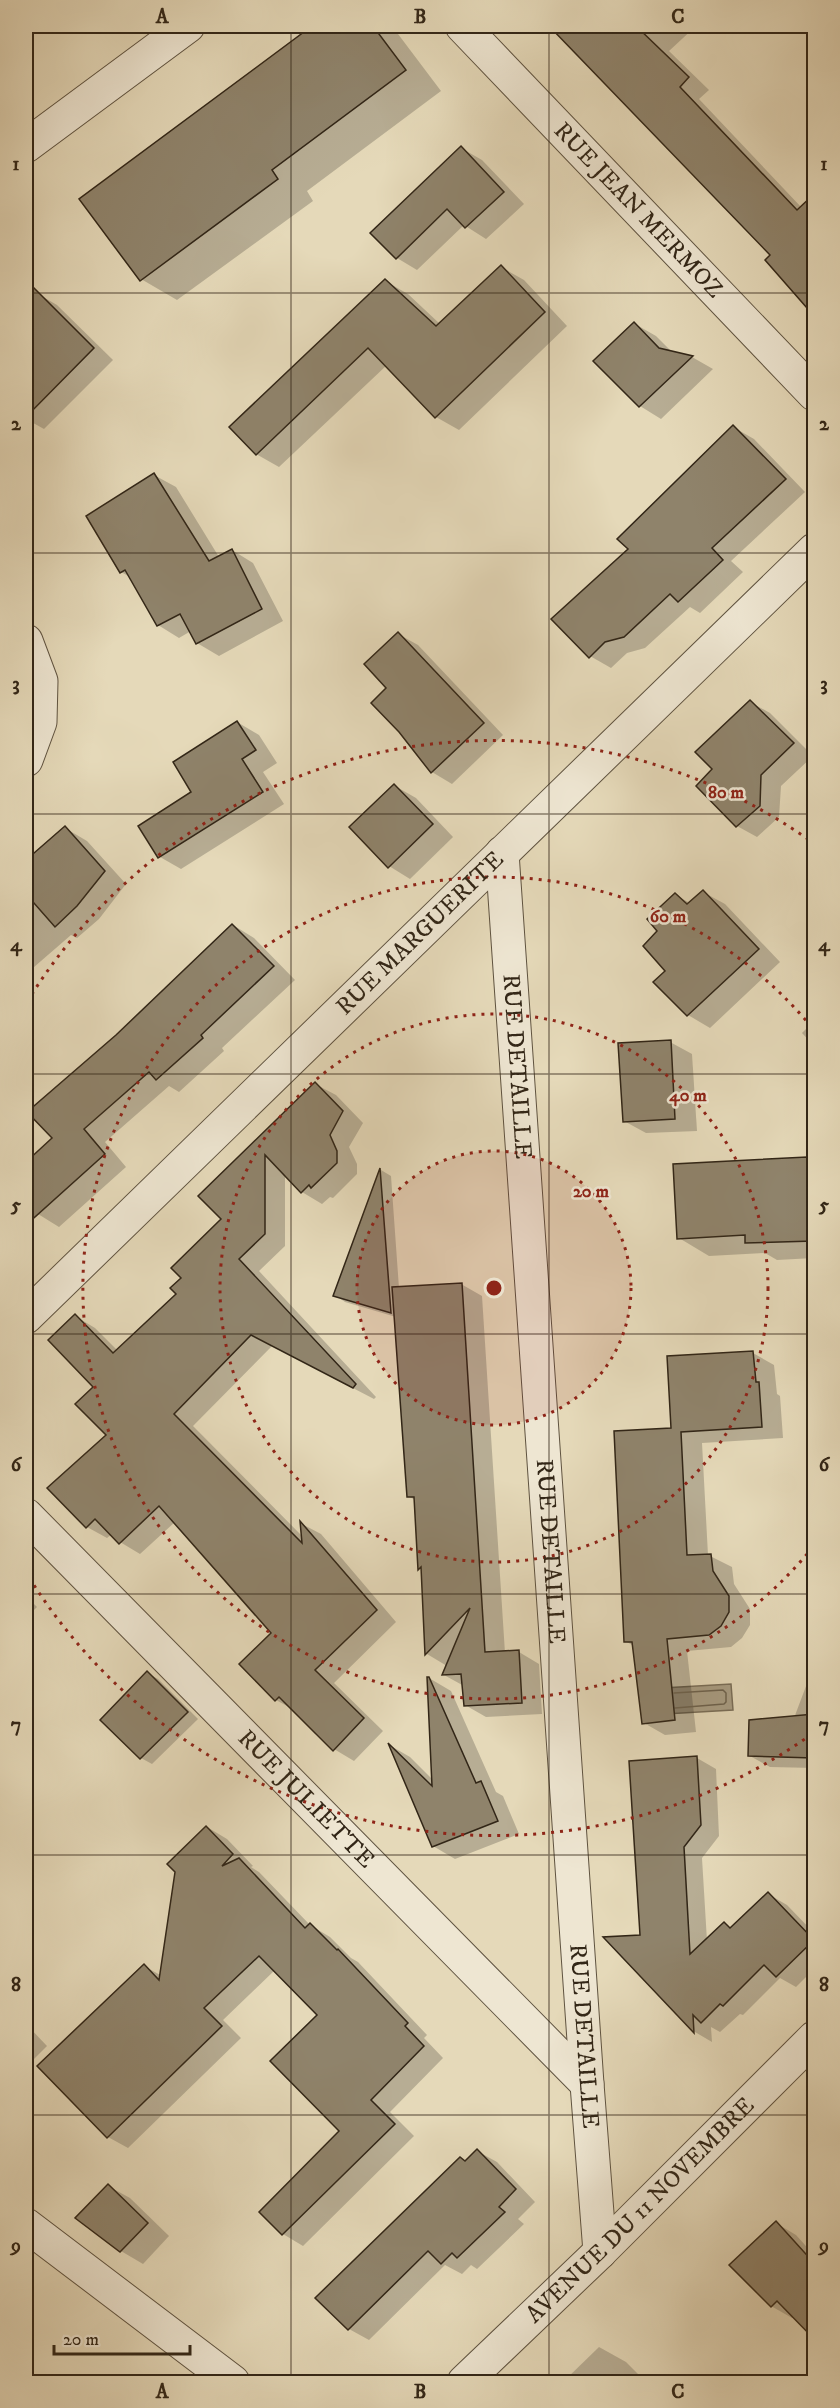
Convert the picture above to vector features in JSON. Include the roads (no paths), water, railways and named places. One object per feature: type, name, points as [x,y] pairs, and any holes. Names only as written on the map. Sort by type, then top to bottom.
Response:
[{"type":"street","points":[[26,146],[188,26]]},
{"type":"street","name":"RUE JEAN MERMOZ","points":[[462,26],[814,394]]},
{"type":"street","name":"RUE MARGUERITE","points":[[26,1317],[814,550]]},
{"type":"street","points":[[26,641],[41,681],[40,722],[26,760]]},
{"type":"street","name":"RUE DETAILLE","points":[[502,853],[600,2252]]},
{"type":"street","name":"RUE JULIETTE","points":[[26,1515],[587,2085]]},
{"type":"street","name":"AVENUE DU 11 NOVEMBRE","points":[[464,2382],[600,2252],[814,2038]]},
{"type":"street","points":[[26,2225],[233,2382]]},
{"type":"water","points":[[731,1684],[733,1710],[665,1714],[663,1688]]}]
